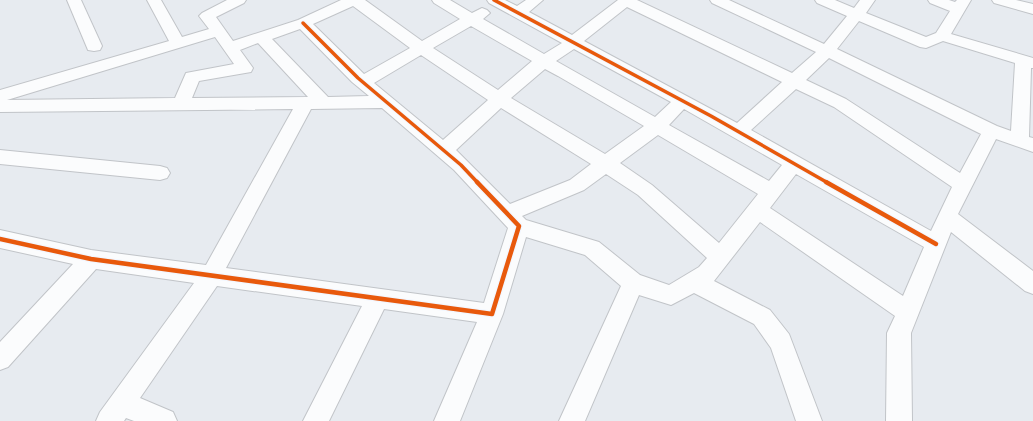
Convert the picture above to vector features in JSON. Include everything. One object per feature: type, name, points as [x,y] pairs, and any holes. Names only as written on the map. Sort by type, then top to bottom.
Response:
[{"type":"street","points":[[74,0],[94,46]]},
{"type":"street","points":[[154,0],[178,43]]},
{"type":"street","points":[[181,104],[192,77],[245,68],[207,16],[239,0]]},
{"type":"street","points":[[231,47],[262,38],[303,23],[329,4],[354,0],[499,100],[606,164],[645,190],[721,257]]},
{"type":"street","points":[[439,0],[543,61],[658,125],[771,192]]},
{"type":"street","points":[[518,13],[536,0]]},
{"type":"street","points":[[444,150],[543,61],[572,43],[627,0],[840,103],[964,185]]},
{"type":"street","points":[[717,0],[827,51],[991,131],[1027,143],[1028,62],[942,36]]},
{"type":"street","points":[[822,0],[926,43],[942,36],[962,4],[935,0]]},
{"type":"street","points":[[738,132],[827,51],[868,0]]},
{"type":"street","points":[[999,0],[1033,10]]},
{"type":"street","points":[[363,82],[473,20],[496,1],[682,101],[936,244]]},
{"type":"street","points":[[303,23],[363,82],[461,164],[513,220],[592,248],[633,283],[671,294],[708,274],[794,163]]},
{"type":"street","points":[[0,96],[219,31]]},
{"type":"street","points":[[262,38],[315,103]]},
{"type":"street","points":[[448,421],[492,314],[513,220],[577,185],[658,125],[682,101]]},
{"type":"street","points":[[0,106],[387,102]]},
{"type":"street","points":[[164,421],[116,412],[211,276],[315,103]]},
{"type":"street","points":[[899,421],[899,334],[947,217],[991,131]]},
{"type":"street","points":[[0,157],[160,173]]},
{"type":"street","points":[[758,210],[908,312]]},
{"type":"street","points":[[947,217],[1033,284]]},
{"type":"street","points":[[0,239],[91,259],[492,314]]},
{"type":"street","points":[[0,358],[91,259]]},
{"type":"street","points":[[694,282],[762,317],[781,342],[809,421]]},
{"type":"street","points":[[572,421],[633,283]]},
{"type":"street","points":[[316,421],[378,298]]},
{"type":"cycle path","points":[[494,0],[711,116],[936,244]]},
{"type":"cycle path","points":[[0,239],[91,259],[492,314],[519,226],[461,165],[358,78],[303,23]]}]
